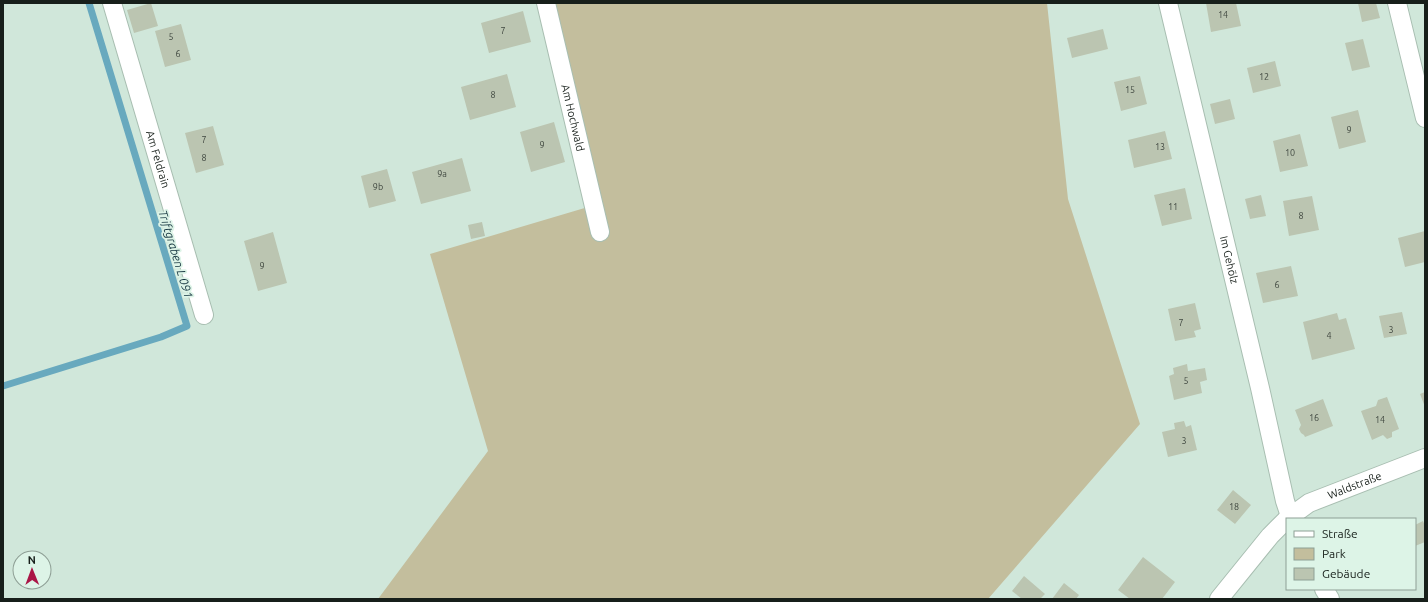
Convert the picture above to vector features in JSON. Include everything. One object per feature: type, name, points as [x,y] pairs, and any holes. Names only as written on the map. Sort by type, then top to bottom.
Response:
[{"type":"street","name":"Am Feldrain","points":[[112,3],[204,315]]},
{"type":"street","name":"Am Hochwald","points":[[546,3],[600,232]]},
{"type":"street","name":"Im Gehölz","points":[[1168,3],[1260,388],[1289,518]]},
{"type":"street","points":[[1397,3],[1425,118]]},
{"type":"street","name":"Waldstraße","points":[[1289,518],[1310,503],[1425,458]]},
{"type":"street","name":"Waldstraße","points":[[1219,599],[1270,536],[1286,521]]},
{"type":"street","points":[[1325,590],[1330,599]]},
{"type":"green space","points":[[549,3],[1047,3],[1068,199],[1140,424],[988,599],[378,599],[488,451],[430,254],[588,207]]},
{"type":"building","points":[[151,3],[158,26],[134,33],[127,10]]},
{"type":"building","points":[[1206,3],[1236,3],[1241,26],[1211,32]]},
{"type":"building","points":[[1358,3],[1376,3],[1380,18],[1362,22]]},
{"type":"building","points":[[523,11],[531,42],[489,53],[481,23]]},
{"type":"building","points":[[181,24],[191,60],[165,67],[155,31]]},
{"type":"building","points":[[1103,29],[1108,49],[1072,58],[1067,38]]},
{"type":"building","points":[[1363,39],[1370,67],[1352,71],[1345,43]]},
{"type":"building","points":[[1275,61],[1281,86],[1253,93],[1247,68]]},
{"type":"building","points":[[507,74],[516,107],[470,120],[461,87]]},
{"type":"building","points":[[1140,76],[1147,104],[1121,111],[1114,82]]},
{"type":"building","points":[[1230,99],[1235,119],[1215,124],[1210,104]]},
{"type":"building","points":[[1358,110],[1366,142],[1339,149],[1331,117]]},
{"type":"building","points":[[554,122],[565,162],[531,172],[520,132]]},
{"type":"building","points":[[213,126],[224,165],[196,173],[185,133]]},
{"type":"building","points":[[1165,131],[1172,159],[1134,168],[1128,140]]},
{"type":"building","points":[[1300,134],[1308,166],[1280,172],[1273,141]]},
{"type":"building","points":[[462,158],[471,191],[421,204],[412,172]]},
{"type":"building","points":[[387,169],[396,201],[369,208],[361,176]]},
{"type":"building","points":[[1185,188],[1192,219],[1162,226],[1154,195]]},
{"type":"building","points":[[1261,195],[1266,216],[1250,219],[1245,199]]},
{"type":"building","points":[[1312,196],[1319,230],[1289,236],[1283,201]]},
{"type":"building","points":[[482,222],[485,236],[471,239],[468,225]]},
{"type":"building","points":[[1425,231],[1425,262],[1405,267],[1398,238]]},
{"type":"building","points":[[273,232],[287,283],[258,291],[244,241]]},
{"type":"building","points":[[1291,266],[1298,296],[1263,303],[1256,273]]},
{"type":"building","points":[[1195,303],[1201,329],[1194,331],[1196,337],[1175,341],[1168,309]]},
{"type":"building","points":[[1402,312],[1407,334],[1384,338],[1379,316]]},
{"type":"building","points":[[1337,313],[1339,320],[1346,318],[1355,349],[1312,360],[1303,322]]},
{"type":"building","points":[[1187,364],[1188,371],[1205,368],[1207,380],[1200,382],[1202,393],[1174,400],[1169,376],[1174,374],[1173,368]]},
{"type":"building","points":[[1425,392],[1425,407],[1420,394]]},
{"type":"building","points":[[1387,397],[1399,429],[1392,432],[1392,437],[1387,439],[1383,435],[1372,440],[1361,411],[1376,406],[1378,400]]},
{"type":"building","points":[[1323,399],[1333,426],[1305,437],[1299,429],[1301,425],[1295,410]]},
{"type":"building","points":[[1184,421],[1186,427],[1191,425],[1197,450],[1168,457],[1162,432],[1175,429],[1174,423]]},
{"type":"building","points":[[1233,490],[1251,505],[1235,524],[1217,510]]},
{"type":"building","points":[[1423,521],[1425,526],[1425,542],[1416,546],[1416,524]]},
{"type":"building","points":[[1143,557],[1175,582],[1162,599],[1130,599],[1118,590]]},
{"type":"building","points":[[1024,576],[1045,594],[1040,599],[1022,599],[1012,591]]},
{"type":"building","points":[[1064,583],[1079,595],[1076,599],[1052,599]]},
{"type":"waterway","name":"Triftgraben L 091","points":[[3,386],[161,337],[187,326],[89,3]]}]
